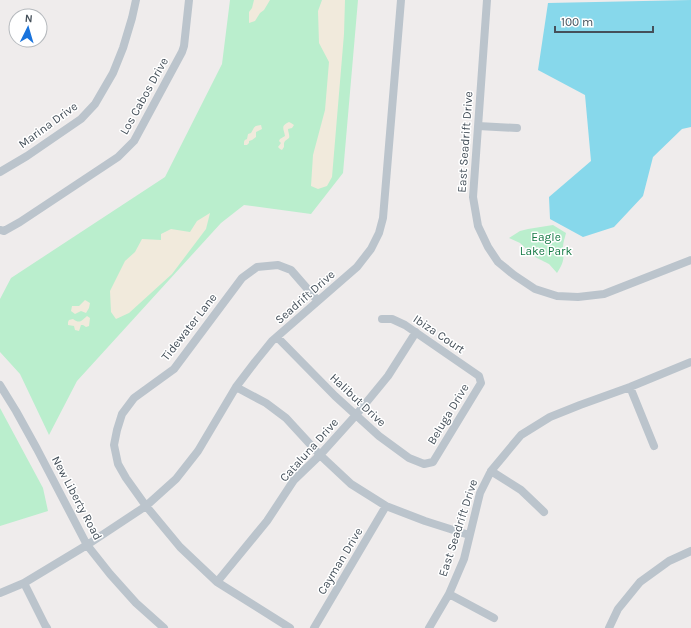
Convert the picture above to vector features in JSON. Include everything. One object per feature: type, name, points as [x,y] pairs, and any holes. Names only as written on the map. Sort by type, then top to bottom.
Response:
[{"type":"street","name":"Marina Drive","points":[[0,172],[27,156],[81,119],[95,104],[113,73],[124,48],[136,0]]},
{"type":"street","name":"Los Cabos Drive","points":[[0,230],[4,230],[20,222],[118,157],[134,141],[182,52],[189,0]]},
{"type":"street","name":"Seadrift Drive","points":[[0,593],[24,583],[87,545],[146,506],[176,479],[198,451],[236,387],[272,341],[357,266],[370,249],[379,233],[383,218],[401,0]]},
{"type":"street","name":"East Seadrift Drive","points":[[487,0],[473,197],[478,226],[488,247],[498,262],[535,289],[557,296],[578,298],[604,294],[691,260]]},
{"type":"street","points":[[478,126],[517,128]]},
{"type":"street","name":"Tidewater Lane","points":[[290,628],[217,582],[180,547],[146,506],[126,478],[118,464],[114,445],[122,414],[134,398],[174,369],[242,278],[257,267],[278,265],[291,270],[318,301]]},
{"type":"street","name":"Ibiza Court","points":[[382,319],[392,319],[405,325],[479,376]]},
{"type":"street","name":"Cataluna Drive","points":[[217,582],[267,521],[294,480],[320,455],[388,376],[416,332]]},
{"type":"street","name":"Halibut Drive","points":[[277,337],[335,396],[379,436],[409,458],[424,464],[433,462]]},
{"type":"street","name":"East Seadrift Drive","points":[[429,628],[449,594],[464,559],[480,493],[491,471],[521,435],[550,417],[691,362]]},
{"type":"street","name":"Beluga Drive","points":[[433,462],[481,383],[479,376]]},
{"type":"street","name":"New Liberty Road","points":[[0,385],[37,449],[87,545],[136,604],[164,628]]},
{"type":"street","points":[[630,386],[654,446]]},
{"type":"street","points":[[236,387],[266,403],[286,418],[320,455],[351,484],[386,506],[425,521],[469,535]]},
{"type":"street","points":[[491,471],[521,490],[544,512]]},
{"type":"street","name":"Cayman Drive","points":[[314,628],[386,506]]},
{"type":"street","points":[[609,628],[618,609],[640,582],[669,561],[691,551]]},
{"type":"street","points":[[24,583],[47,628]]},
{"type":"street","points":[[449,594],[494,618]]},
{"type":"green space","points":[[230,0],[358,0],[343,173],[311,214],[244,205],[221,223],[77,381],[49,435],[20,374],[0,352],[0,299],[11,278],[165,177],[222,64]]},
{"type":"green space","name":"Eagle Lake Park","points":[[553,225],[566,233],[563,245],[563,260],[557,273],[549,264],[535,257],[520,243],[509,238],[520,231]]},
{"type":"green space","points":[[0,408],[43,488],[48,511],[0,526]]},
{"type":"sand","points":[[254,0],[270,0],[255,21],[249,23],[249,12],[252,8]]},
{"type":"sand","points":[[322,0],[345,0],[344,34],[332,177],[327,186],[318,189],[311,186],[313,155],[325,110],[329,62],[319,43],[318,11]]},
{"type":"sand","points":[[289,122],[294,125],[292,128],[288,129],[289,138],[285,141],[282,150],[278,147],[281,143],[279,141],[285,136],[283,130],[284,125]]},
{"type":"sand","points":[[261,125],[262,129],[256,132],[256,137],[249,141],[247,145],[244,145],[244,141],[247,139],[248,134],[251,133],[255,126]]},
{"type":"sand","points":[[210,213],[206,229],[172,274],[129,313],[116,319],[111,312],[110,291],[125,261],[135,252],[142,239],[161,240],[161,234],[171,229],[190,232],[197,221]]},
{"type":"sand","points":[[85,300],[90,303],[86,313],[81,311],[75,314],[71,311],[72,306],[79,306]]},
{"type":"sand","points":[[87,316],[90,318],[89,326],[86,327],[81,325],[79,331],[75,330],[74,326],[68,325],[69,320],[73,319],[80,321]]},
{"type":"water","points":[[691,0],[691,127],[682,129],[653,157],[643,196],[614,227],[583,237],[550,219],[549,197],[591,161],[585,95],[538,70],[548,3]]}]
